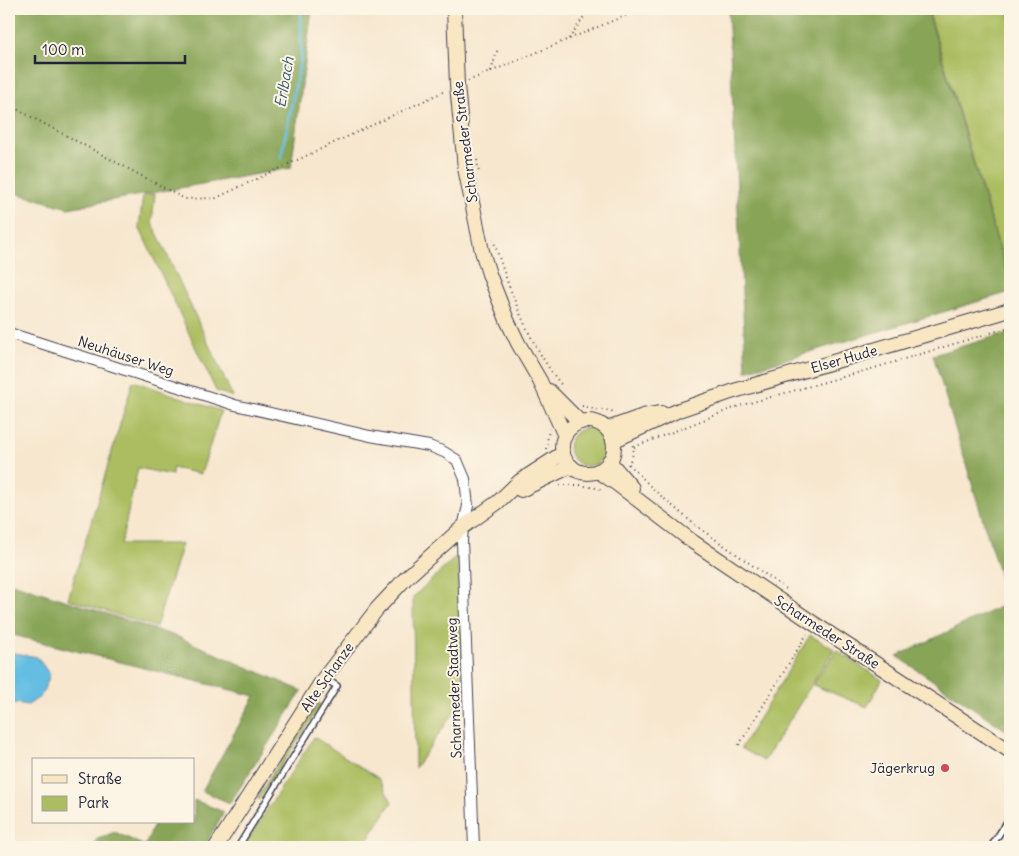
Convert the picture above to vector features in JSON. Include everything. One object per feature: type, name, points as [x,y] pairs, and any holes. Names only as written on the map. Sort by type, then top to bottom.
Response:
[{"type":"street","name":"Scharmeder Straße","points":[[454,9],[465,168],[482,251],[507,320],[540,381],[565,436]]},
{"type":"street","name":"Elser Hude","points":[[610,435],[643,416],[679,410],[734,391],[1010,310]]},
{"type":"street","name":"Neuhäuser Weg","points":[[9,333],[234,405],[370,436],[429,446],[444,452],[458,460],[465,479],[468,506],[463,527]]},
{"type":"street","name":"Scharmeder Straße","points":[[540,381],[580,422]]},
{"type":"street","points":[[591,421],[597,423],[610,435],[614,448],[612,455],[604,467],[598,471],[580,472],[571,466],[565,458],[563,441],[565,436],[571,428],[580,422],[591,421]]},
{"type":"street","name":"Alte Schanze","points":[[216,847],[324,678],[376,610],[406,578],[463,527],[498,502],[520,481],[563,453]]},
{"type":"street","name":"Scharmeder Straße","points":[[609,461],[648,508]]},
{"type":"street","name":"Alte Schanze","points":[[498,502],[571,466]]},
{"type":"street","name":"Scharmeder Straße","points":[[598,471],[693,542],[813,623],[1010,751]]},
{"type":"street","name":"Scharmeder Stadtweg","points":[[463,527],[474,847]]},
{"type":"lane","points":[[238,847],[337,686],[324,678]]},
{"type":"lane","points":[[991,847],[1010,817]]},
{"type":"path","points":[[569,39],[589,9]]},
{"type":"path","points":[[9,105],[185,199],[216,198],[458,85],[641,9]]},
{"type":"path","points":[[491,71],[498,48]]},
{"type":"path","points":[[476,155],[479,174]]},
{"type":"path","points":[[492,237],[508,286],[528,333],[555,377],[566,391]]},
{"type":"path","points":[[793,594],[695,525],[653,489],[629,464],[634,447],[739,406],[1010,327]]},
{"type":"path","points":[[577,405],[616,413]]},
{"type":"path","points":[[739,745],[813,623]]},
{"type":"green space","points":[[9,9],[312,9],[291,168],[68,208],[9,191]]},
{"type":"green space","points":[[728,9],[927,9],[1010,284],[1010,292],[746,371]]},
{"type":"green space","points":[[928,9],[1010,9],[1010,283]]},
{"type":"green space","points":[[155,194],[152,222],[233,397],[216,391],[139,227],[143,196]]},
{"type":"green space","points":[[1010,332],[1010,733],[897,656],[1008,603],[933,355]]},
{"type":"green space","points":[[133,381],[221,411],[201,474],[172,468],[172,475],[138,468],[121,544],[182,544],[156,627],[68,599]]},
{"type":"green space","points":[[588,428],[601,434],[607,447],[601,460],[588,466],[575,460],[569,447],[575,434]]},
{"type":"green space","points":[[458,555],[465,697],[415,768],[413,597]]},
{"type":"green space","points":[[9,582],[178,637],[302,691],[230,803],[202,791],[255,696],[9,634]]},
{"type":"green space","points":[[810,635],[834,649],[764,761],[741,748]]},
{"type":"green space","points":[[836,650],[882,680],[867,707],[813,685]]},
{"type":"green space","points":[[318,703],[321,705],[259,800],[257,798]]},
{"type":"green space","points":[[314,737],[378,778],[392,802],[363,847],[243,847]]},
{"type":"green space","points":[[195,800],[224,812],[204,847],[93,847],[97,839],[115,832],[145,846],[154,824],[195,824]]},
{"type":"water","points":[[9,650],[14,653],[37,657],[50,675],[41,696],[28,705],[9,702]]},
{"type":"waterway","name":"Erlbach","points":[[281,158],[301,57],[301,9]]},
{"type":"place","name":"Jägerkrug","points":[[945,768]]}]
